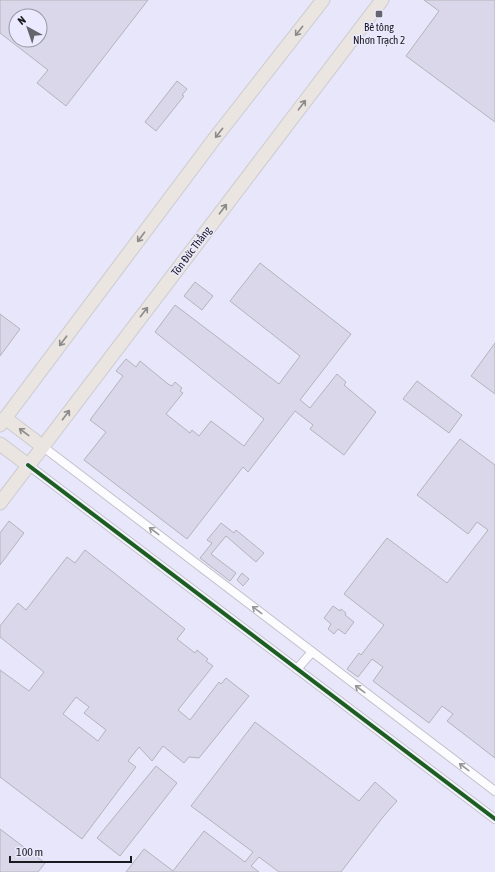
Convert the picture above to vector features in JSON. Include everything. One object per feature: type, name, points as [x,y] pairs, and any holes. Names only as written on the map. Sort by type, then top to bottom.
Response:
[{"type":"main road","points":[[42,446],[3,422],[215,138],[324,0]]},
{"type":"main road","name":"Tôn Đức Thắng","points":[[0,503],[382,0]]},
{"type":"main road","points":[[0,444],[28,465]]},
{"type":"street","points":[[42,446],[495,791]]},
{"type":"street","points":[[28,465],[495,819]]},
{"type":"street","points":[[297,669],[312,652]]},
{"type":"shaded area","points":[[0,0],[495,0],[495,872],[0,872]]},
{"type":"building","points":[[0,0],[148,0],[66,106],[37,83],[48,70],[19,48],[48,48],[48,8],[8,8],[8,39],[0,33]]},
{"type":"building","points":[[424,0],[495,0],[495,122],[406,56],[439,11]]},
{"type":"building","points":[[177,81],[187,89],[182,95],[184,96],[156,131],[145,122]]},
{"type":"building","points":[[260,263],[351,334],[300,400],[310,408],[337,374],[346,382],[344,385],[376,412],[344,455],[310,429],[313,425],[295,411],[248,472],[243,467],[187,539],[84,460],[106,432],[90,420],[123,376],[116,371],[126,359],[136,367],[140,361],[168,384],[172,386],[175,382],[182,388],[180,391],[183,393],[166,414],[190,433],[192,430],[199,436],[211,421],[244,446],[264,419],[155,332],[175,305],[279,384],[300,356],[230,301]]},
{"type":"building","points":[[195,282],[213,296],[202,310],[184,296]]},
{"type":"building","points":[[0,314],[20,329],[0,356]]},
{"type":"building","points":[[495,343],[495,394],[471,376]]},
{"type":"building","points":[[417,381],[462,415],[449,433],[403,399]]},
{"type":"building","points":[[460,439],[495,465],[495,758],[447,721],[453,714],[442,706],[429,723],[373,681],[383,667],[372,659],[358,677],[347,669],[359,653],[361,655],[384,625],[344,594],[387,538],[447,583],[488,530],[477,522],[468,534],[417,495]]},
{"type":"building","points":[[9,521],[24,533],[0,565],[0,533]]},
{"type":"building","points":[[221,523],[234,533],[236,530],[264,553],[256,562],[226,536],[211,554],[236,573],[230,581],[200,558],[212,543],[207,540]]},
{"type":"building","points":[[85,550],[185,629],[177,639],[195,653],[197,650],[208,659],[206,661],[213,666],[178,710],[190,720],[219,682],[221,684],[226,678],[249,696],[199,758],[189,757],[184,763],[163,746],[152,761],[139,747],[128,761],[136,767],[82,839],[0,777],[0,670],[29,691],[44,672],[0,637],[0,626],[18,603],[26,610],[67,557],[75,563]],"holes":[[[76,697],[89,707],[84,713],[106,730],[98,741],[63,714]]]},
{"type":"building","points":[[242,573],[249,579],[243,586],[237,580]]},
{"type":"building","points":[[333,606],[340,611],[341,609],[346,613],[345,615],[354,622],[345,634],[338,629],[334,634],[328,629],[331,624],[324,618]]},
{"type":"building","points":[[255,722],[359,801],[375,782],[397,801],[341,872],[279,872],[259,857],[251,866],[259,872],[126,872],[144,849],[173,871],[204,831],[245,862],[253,852],[191,806]]},
{"type":"building","points":[[156,766],[177,783],[120,856],[97,838]]},
{"type":"building","points":[[0,829],[45,863],[38,872],[0,872]]},
{"type":"cycle path","points":[[28,465],[495,819]]},
{"type":"place","name":"Bê tông Nhơn Trạch 2","points":[[379,14]]}]
